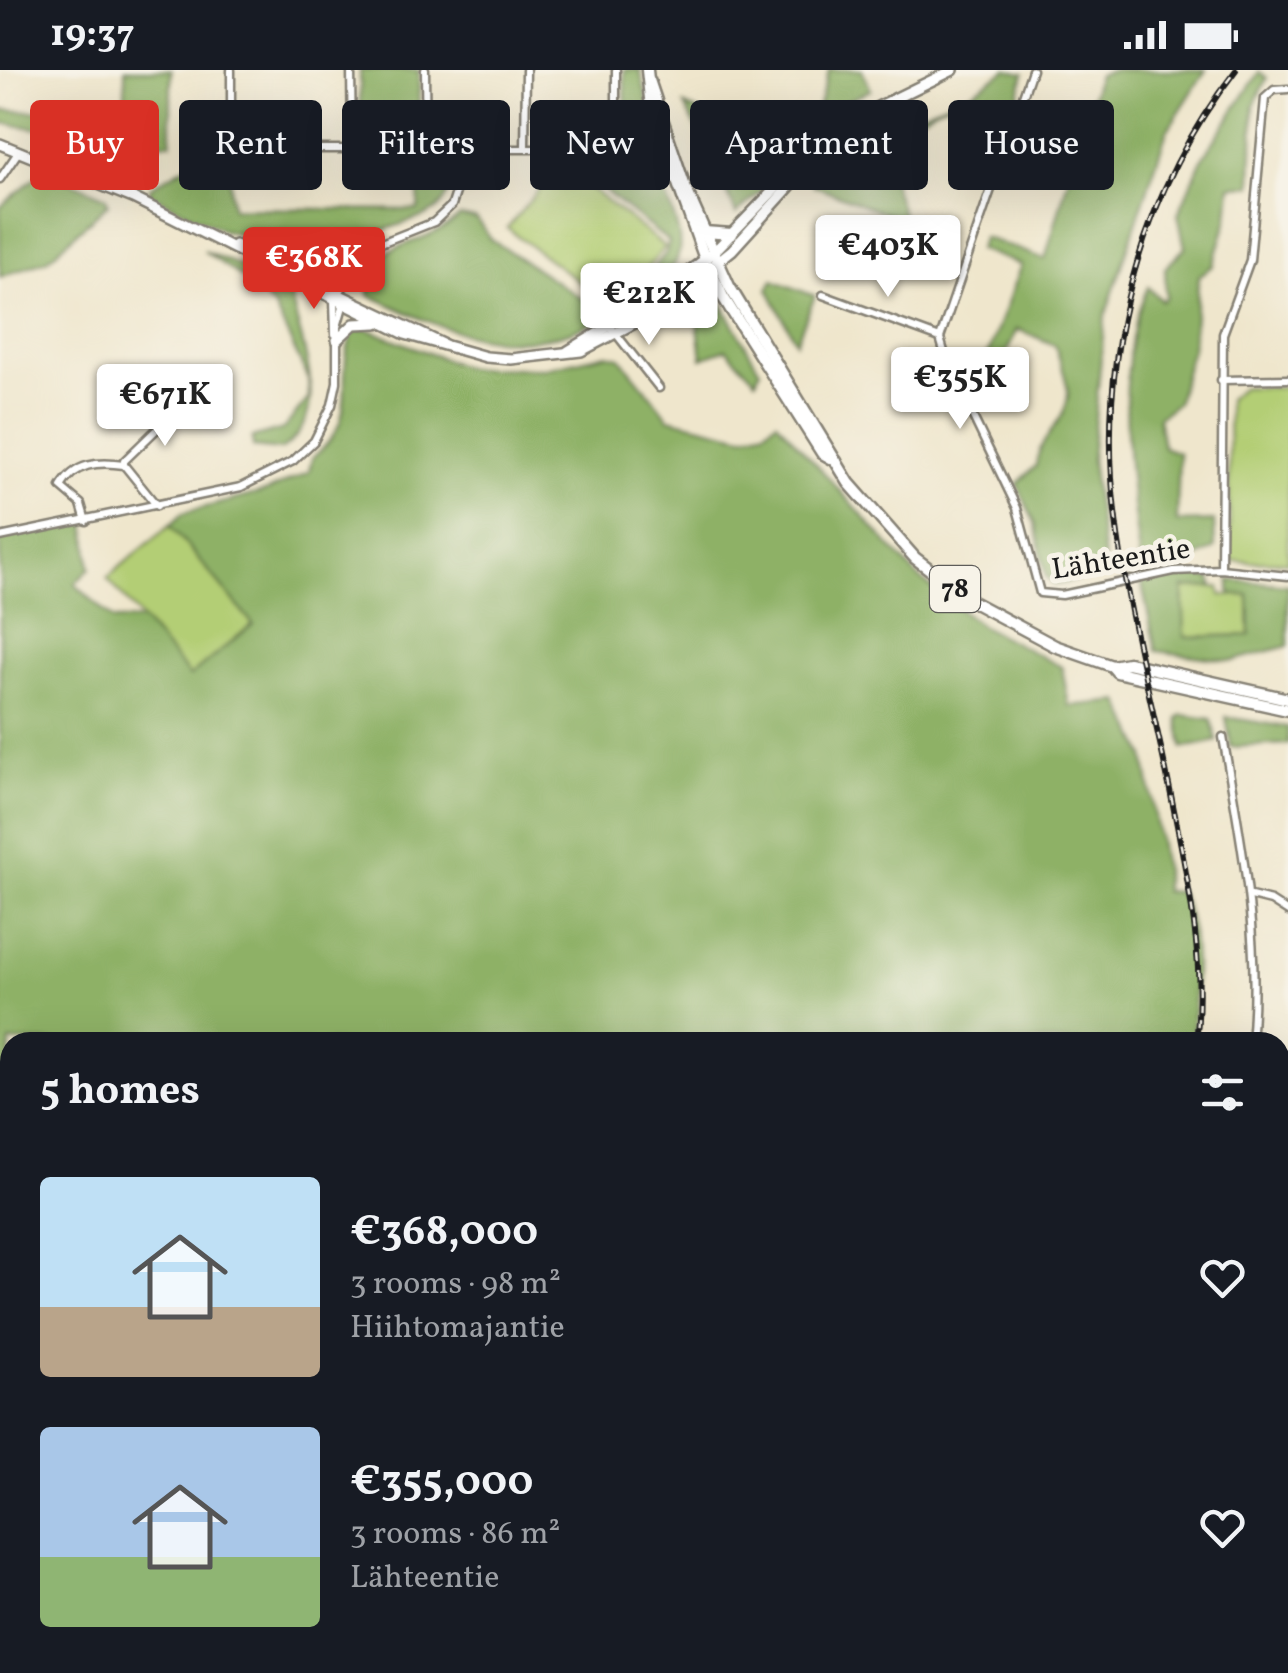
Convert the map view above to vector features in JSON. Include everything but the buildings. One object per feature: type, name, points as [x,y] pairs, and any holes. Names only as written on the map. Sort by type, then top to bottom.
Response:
[{"type":"main road","name":"78","points":[[648,75],[711,261],[824,436],[836,461],[900,542],[971,601],[1038,638],[1112,666],[1128,664],[1288,698]]},
{"type":"main road","name":"78","points":[[648,75],[660,136],[724,298],[822,453],[836,461]]},
{"type":"main road","points":[[704,231],[717,236],[732,234]]},
{"type":"main road","points":[[678,293],[706,286],[724,298]]},
{"type":"main road","name":"78","points":[[1112,666],[1117,672],[1152,681],[1288,710]]},
{"type":"street","points":[[231,70],[231,149],[342,149]]},
{"type":"street","points":[[351,70],[351,100]]},
{"type":"street","points":[[425,70],[425,100]]},
{"type":"street","points":[[525,148],[526,70]]},
{"type":"street","points":[[510,148],[614,146],[616,70]]},
{"type":"street","points":[[892,100],[953,70]]},
{"type":"street","points":[[823,295],[940,338],[1032,70]]},
{"type":"street","points":[[1221,569],[1221,380],[1225,322],[1250,260],[1265,98],[1274,90],[1288,90]]},
{"type":"street","points":[[0,144],[445,345]]},
{"type":"street","points":[[0,179],[20,150]]},
{"type":"street","points":[[0,537],[255,483],[293,462],[314,441],[332,405],[337,340],[332,326],[340,299],[371,247],[444,214],[457,190]]},
{"type":"street","points":[[614,332],[711,261],[773,190]]},
{"type":"street","points":[[340,299],[385,325],[486,357],[512,359],[568,351],[614,332],[678,293],[781,190]]},
{"type":"street","points":[[337,340],[354,324],[385,325]]},
{"type":"street","points":[[614,332],[658,388]]},
{"type":"street","name":"Lähteentie","points":[[940,338],[948,364],[1017,508],[1042,596],[1174,570],[1221,569],[1288,576]]},
{"type":"street","points":[[1221,380],[1288,379]]},
{"type":"street","points":[[86,521],[81,504],[61,487],[70,473],[84,466],[124,464],[176,415]]},
{"type":"street","points":[[124,464],[157,506]]},
{"type":"street","points":[[1223,737],[1251,896],[1255,980],[1252,1032]]},
{"type":"street","points":[[1251,896],[1271,901],[1288,912]]},
{"type":"green space","points":[[125,70],[171,70],[171,143],[159,143],[159,100],[125,100]]},
{"type":"green space","points":[[360,70],[419,70],[419,100],[360,100]]},
{"type":"green space","points":[[624,70],[640,70],[647,100],[625,100]]},
{"type":"green space","points":[[829,70],[862,70],[871,90],[849,100],[820,100]]},
{"type":"green space","points":[[1006,70],[1024,73],[1018,100],[982,100],[967,95]]},
{"type":"green space","points":[[1116,70],[1206,70],[1167,131],[1105,316],[1091,460],[1106,574],[1054,585],[1046,577],[1035,523],[1017,484],[1036,466],[1041,447],[1067,403],[1066,381],[1055,345],[1017,329],[1001,365],[969,389],[965,378],[985,363],[1021,265],[978,249],[983,237],[1045,259],[1065,190],[1114,190],[1114,100],[1091,100],[1098,75]]},
{"type":"green space","points":[[1259,72],[1267,78],[1254,105],[1252,185],[1231,186],[1228,219],[1213,266],[1199,275],[1192,347],[1177,403],[1158,417],[1163,447],[1179,453],[1177,522],[1214,521],[1215,548],[1188,561],[1157,564],[1139,557],[1128,456],[1130,349],[1148,287],[1162,301],[1166,297],[1165,268],[1185,248],[1178,214],[1201,161]]},
{"type":"green space","points":[[0,110],[30,111],[30,128],[0,123]]},
{"type":"green space","points":[[179,170],[179,190],[231,190],[232,208],[418,210],[419,190],[449,190],[440,206],[430,213],[370,238],[337,275],[281,244],[223,230],[150,194],[150,190],[159,190],[159,182]]},
{"type":"green space","points":[[30,182],[30,190],[90,190],[106,197],[108,204],[47,260],[0,277],[0,207]]},
{"type":"green space","points":[[539,190],[592,190],[665,247],[614,308],[507,228]]},
{"type":"green space","points":[[604,190],[663,190],[676,223],[680,249],[672,268],[639,296],[635,292],[666,253],[669,242]]},
{"type":"green space","points":[[726,190],[763,190],[736,214]]},
{"type":"green space","points":[[826,190],[895,190],[905,221]]},
{"type":"green space","points":[[460,216],[476,219],[492,240],[598,309],[599,320],[567,333],[509,341],[454,331],[369,295],[369,266]]},
{"type":"green space","points":[[204,251],[282,283],[291,296],[310,378],[310,398],[307,417],[297,435],[281,450],[253,447],[252,438],[283,429],[309,398],[308,378],[275,309],[255,287]]},
{"type":"green space","points":[[773,280],[815,296],[796,342],[768,289]]},
{"type":"green space","points":[[707,303],[722,304],[760,370],[756,380],[726,349],[702,358],[696,310]]},
{"type":"green space","points":[[367,329],[467,368],[545,368],[607,354],[620,357],[669,418],[743,436],[765,430],[777,421],[917,576],[980,625],[1062,667],[1069,706],[1120,701],[1145,756],[1164,869],[1164,891],[1180,892],[1191,923],[1195,964],[1193,1032],[0,1032],[0,537],[86,521],[90,568],[75,584],[113,620],[142,620],[190,676],[253,624],[170,525],[183,513],[268,491],[309,472],[312,458],[328,442],[343,411],[345,364],[354,331]]},
{"type":"green space","points":[[1243,387],[1288,388],[1288,562],[1233,561],[1230,556],[1228,399]]},
{"type":"green space","points":[[170,525],[253,624],[190,677],[107,578]]},
{"type":"green space","points":[[1194,575],[1211,578],[1213,587],[1183,588],[1185,637],[1250,635],[1249,595],[1230,595],[1230,580],[1288,585],[1288,646],[1232,661],[1156,651],[1141,580]]},
{"type":"green space","points":[[1220,587],[1221,595],[1249,595],[1250,635],[1184,637],[1183,588]]},
{"type":"green space","points":[[1182,715],[1211,719],[1217,741],[1183,748],[1178,719]]},
{"type":"green space","points":[[1226,717],[1288,727],[1288,744],[1231,747]]},
{"type":"railway","points":[[1197,1032],[1199,980],[1193,918],[1115,512],[1113,394],[1132,279],[1150,223],[1202,118],[1236,70]]}]
